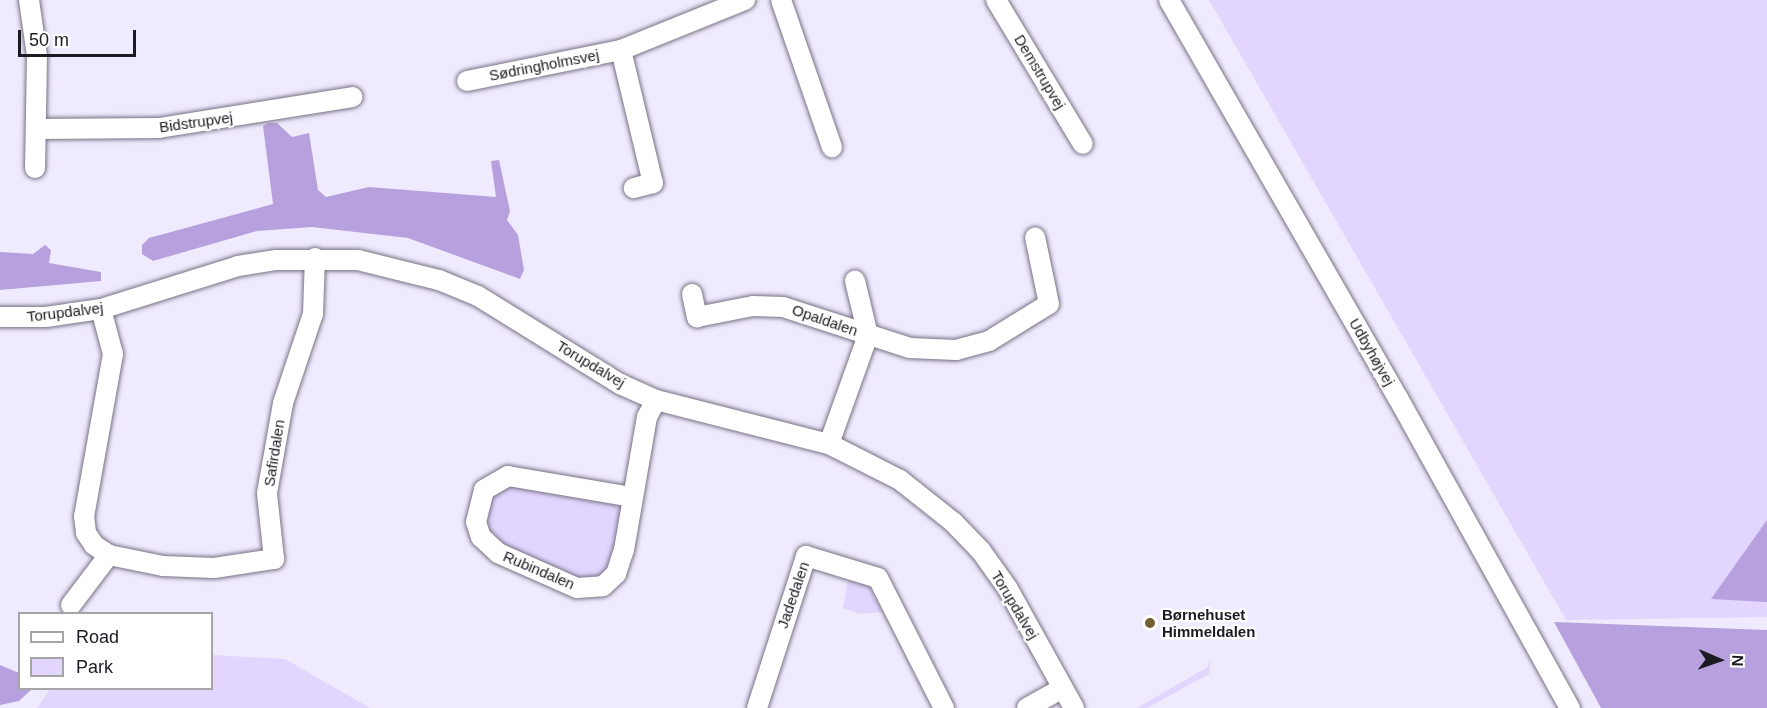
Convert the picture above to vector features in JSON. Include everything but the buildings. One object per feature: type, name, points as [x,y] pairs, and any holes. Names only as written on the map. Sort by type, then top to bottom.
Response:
[{"type":"street","points":[[29,0],[37,56],[38,129],[35,168]]},
{"type":"street","name":"Sødringholmsvej","points":[[467,81],[621,50],[746,0]]},
{"type":"street","points":[[781,0],[832,147]]},
{"type":"street","name":"Demstrupvej","points":[[996,0],[1083,144]]},
{"type":"street","name":"Udbyhøjvej","points":[[1169,0],[1404,408],[1570,708]]},
{"type":"street","points":[[621,50],[653,183],[634,188]]},
{"type":"street","name":"Bidstrupvej","points":[[38,129],[159,128],[353,98]]},
{"type":"street","name":"Opaldalen","points":[[692,294],[697,317],[753,306],[783,307],[868,335],[935,351],[988,341],[1049,304],[1035,237]]},
{"type":"street","name":"Torupdalvej","points":[[0,317],[46,317],[101,309],[238,266],[315,258],[358,260],[439,280],[478,296],[620,384],[656,400],[829,444],[900,480],[953,522],[981,551],[1008,589],[1074,708]]},
{"type":"street","name":"Safirdalen","points":[[109,555],[163,566],[214,568],[274,559],[267,493],[283,404],[313,314],[315,258]]},
{"type":"street","name":"Opaldalen","points":[[829,444],[868,335],[855,281]]},
{"type":"street","points":[[71,605],[109,555],[86,533],[84,516],[113,363],[101,309]]},
{"type":"street","name":"Rubindalen","points":[[632,497],[508,476],[484,490],[476,522],[481,537],[498,553],[577,588],[590,589],[603,586],[616,574],[632,497],[647,417],[656,400]]},
{"type":"street","name":"Jadedalen","points":[[757,708],[806,556],[878,578],[944,708]]},
{"type":"street","points":[[1027,708],[1063,688]]},
{"type":"green space","points":[[1209,0],[1767,0],[1767,617],[1566,620]]},
{"type":"green space","points":[[504,484],[618,501],[622,506],[613,567],[597,580],[581,581],[506,550],[487,534],[483,509]]},
{"type":"green space","points":[[848,579],[868,585],[882,612],[860,614],[843,608]]},
{"type":"green space","points":[[213,655],[285,659],[370,708],[37,708],[49,690],[213,690]]},
{"type":"green space","points":[[1211,658],[1209,674],[1147,708],[1137,708],[1208,667]]},
{"type":"shaded area","points":[[268,123],[277,123],[292,137],[309,133],[318,190],[326,197],[369,187],[496,197],[491,161],[499,160],[510,211],[507,220],[518,235],[524,270],[520,279],[408,238],[312,227],[257,231],[153,261],[142,254],[142,245],[149,238],[273,204],[263,126]]},
{"type":"shaded area","points":[[45,245],[51,250],[49,263],[101,272],[101,281],[0,290],[0,252],[33,254]]},
{"type":"shaded area","points":[[1767,520],[1767,602],[1711,599]]},
{"type":"shaded area","points":[[1554,622],[1767,630],[1767,708],[1601,708]]},
{"type":"shaded area","points":[[0,665],[18,673],[18,690],[31,690],[19,701],[0,705]]},
{"type":"place","name":"Børnehuset Himmeldalen","points":[[1150,623]]}]
